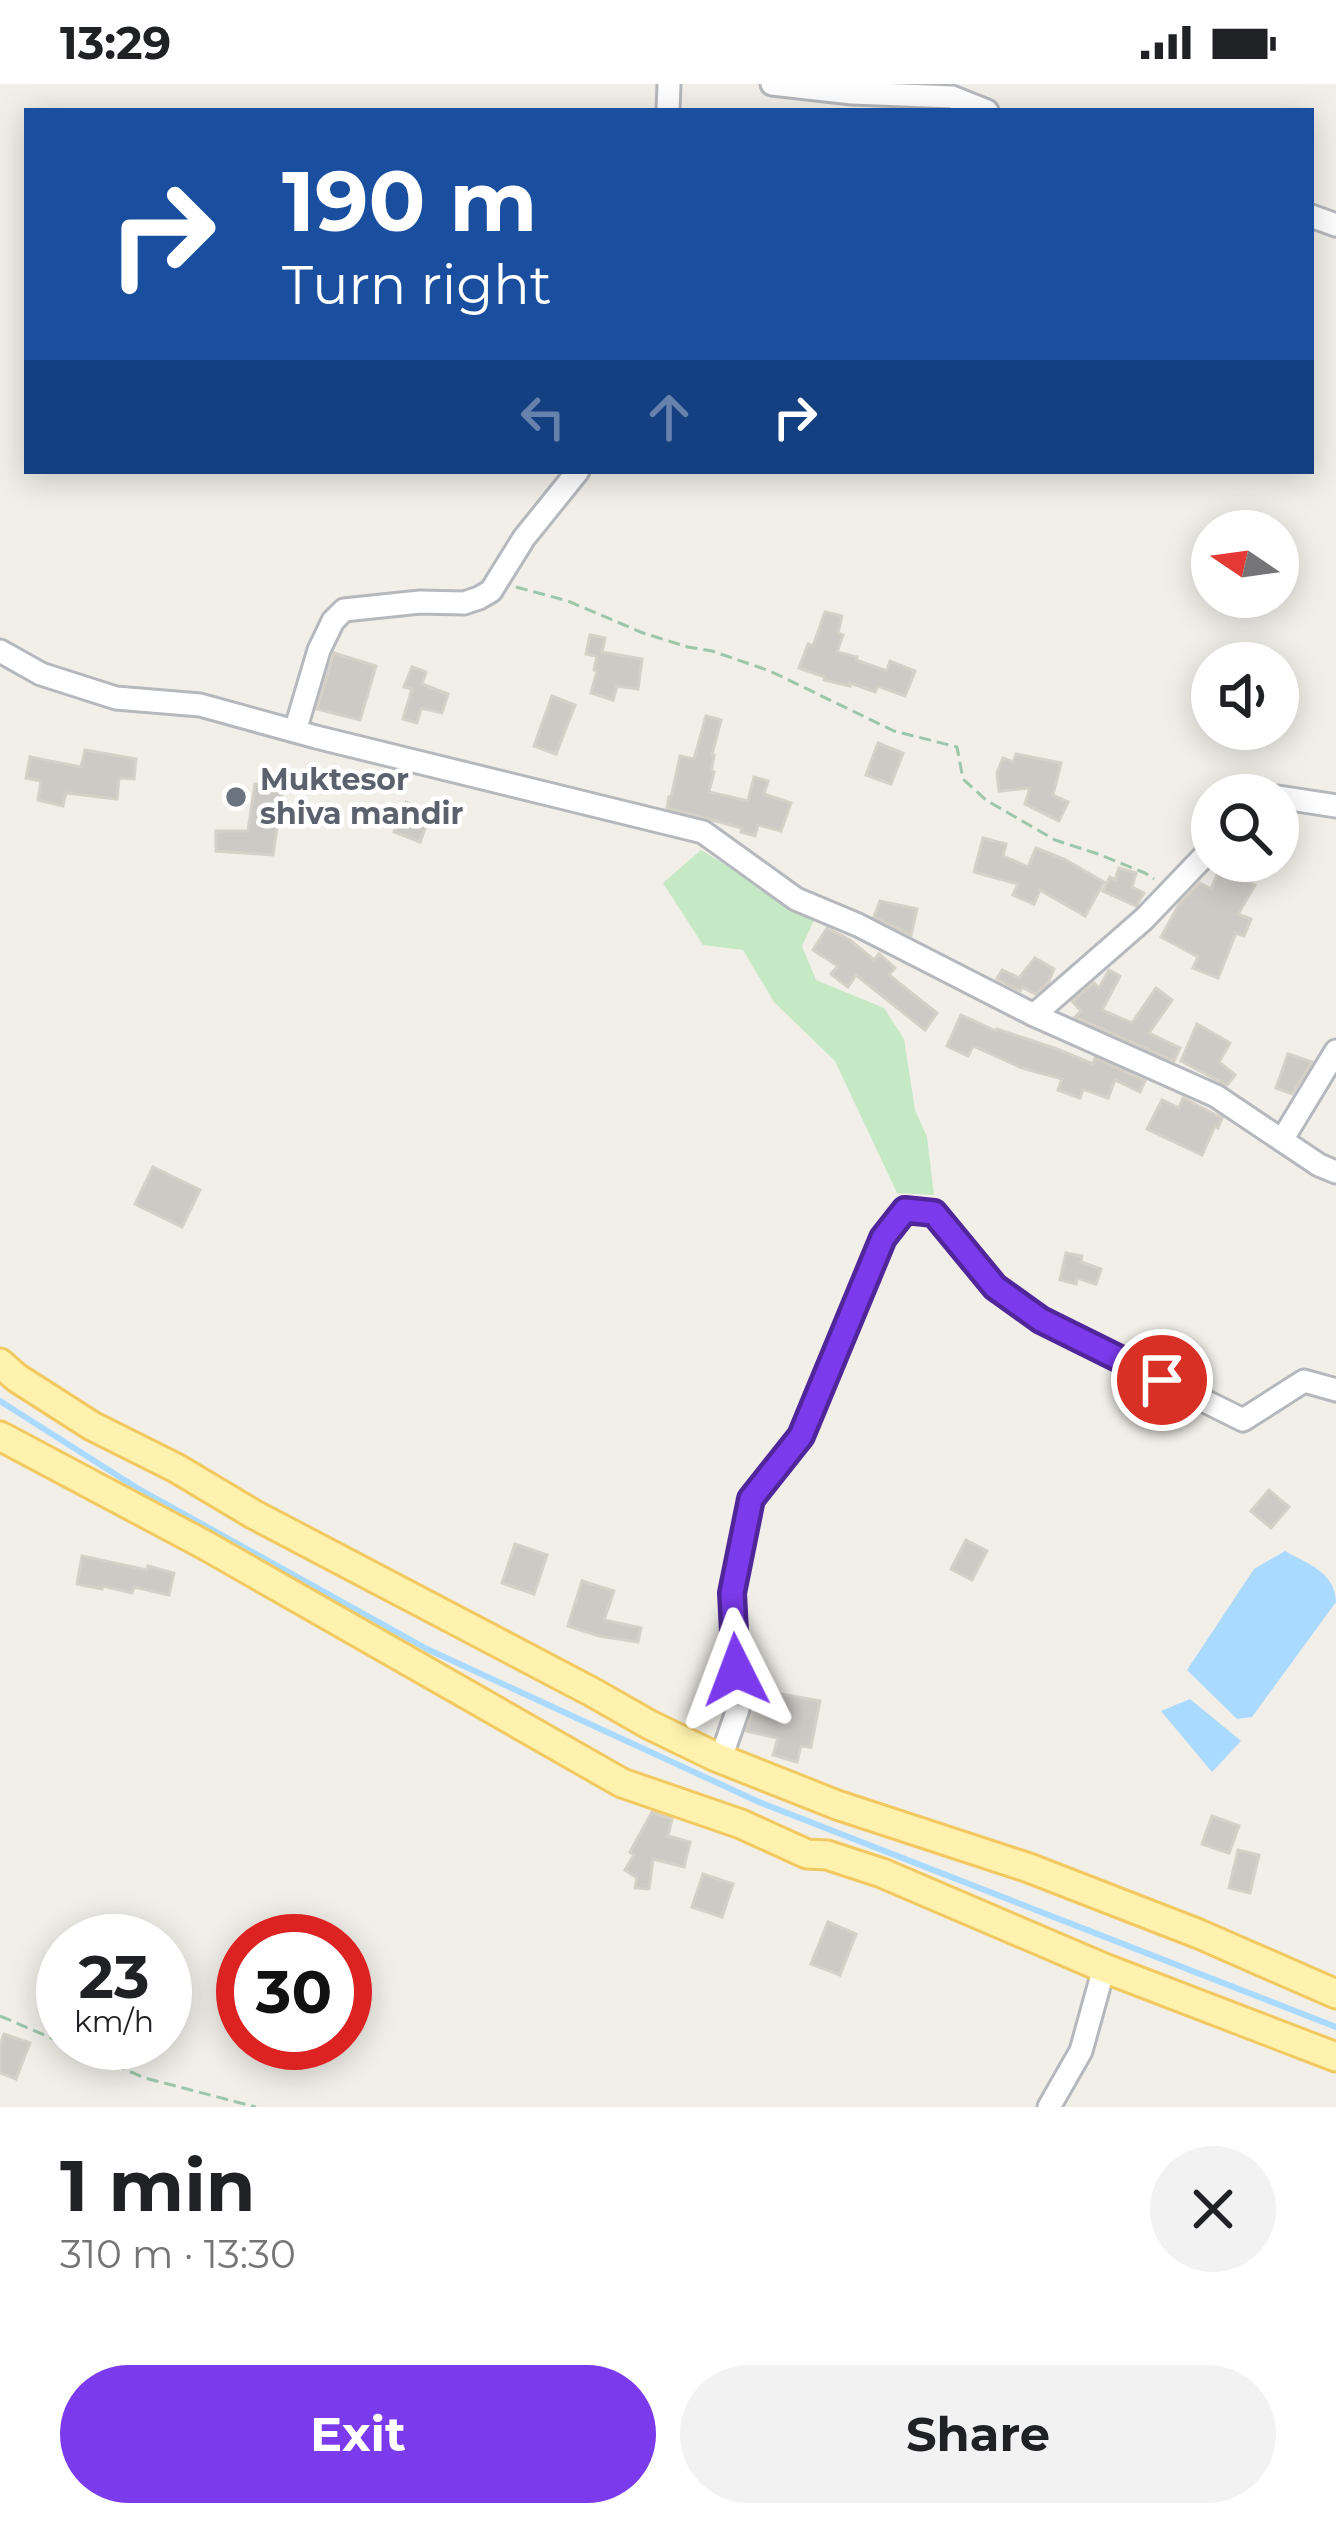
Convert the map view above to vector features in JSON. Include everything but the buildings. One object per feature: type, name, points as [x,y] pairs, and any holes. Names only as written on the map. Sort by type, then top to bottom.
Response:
[{"type":"main road","points":[[0,1363],[92,1426],[650,1725],[837,1805],[1029,1868],[1336,1994]]},
{"type":"main road","points":[[0,1436],[205,1544],[622,1783],[807,1854],[827,1855],[881,1873],[1104,1968],[1336,2057]]},
{"type":"street","points":[[772,84],[952,97],[980,108]]},
{"type":"street","points":[[295,731],[333,620],[344,610],[464,603],[479,598],[491,590],[524,538],[576,474]]},
{"type":"street","points":[[0,651],[41,674],[116,698],[200,705],[703,832],[796,899],[858,925],[1034,1015],[1216,1096],[1336,1172]]},
{"type":"street","points":[[1299,800],[1336,806]]},
{"type":"street","points":[[1034,1015],[1191,870]]},
{"type":"street","points":[[1282,1140],[1336,1051]]},
{"type":"street","points":[[721,1758],[738,1709],[732,1593],[751,1499],[801,1436],[883,1238],[905,1210],[934,1213],[995,1287],[1041,1320],[1243,1420],[1304,1381],[1336,1390]]},
{"type":"street","points":[[1048,2107],[1082,2051],[1104,1968]]},
{"type":"path","points":[[497,582],[568,601],[688,647],[728,656],[894,730],[957,747],[962,779],[986,800],[1055,840],[1145,873],[1171,891]]},
{"type":"path","points":[[0,2016],[36,2031]]},
{"type":"path","points":[[127,2070],[256,2107]]},
{"type":"green space","points":[[701,850],[817,914],[802,946],[816,980],[884,1008],[904,1039],[915,1110],[927,1137],[934,1195],[897,1193],[835,1061],[774,1002],[743,950],[703,945],[663,883]]},
{"type":"water","points":[[1285,1551],[1325,1576],[1336,1602],[1252,1717],[1237,1719],[1187,1670],[1254,1569]]},
{"type":"water","points":[[1190,1699],[1241,1741],[1212,1772],[1161,1711]]},
{"type":"waterway","points":[[0,1401],[137,1488],[427,1649],[759,1802],[1336,2027]]},
{"type":"place","name":"Muktesor shiva mandir","points":[[236,797]]},
{"type":"route","points":[[736,1670],[732,1593],[751,1499],[801,1436],[883,1238],[905,1210],[934,1213],[995,1287],[1041,1320],[1162,1380]]}]
